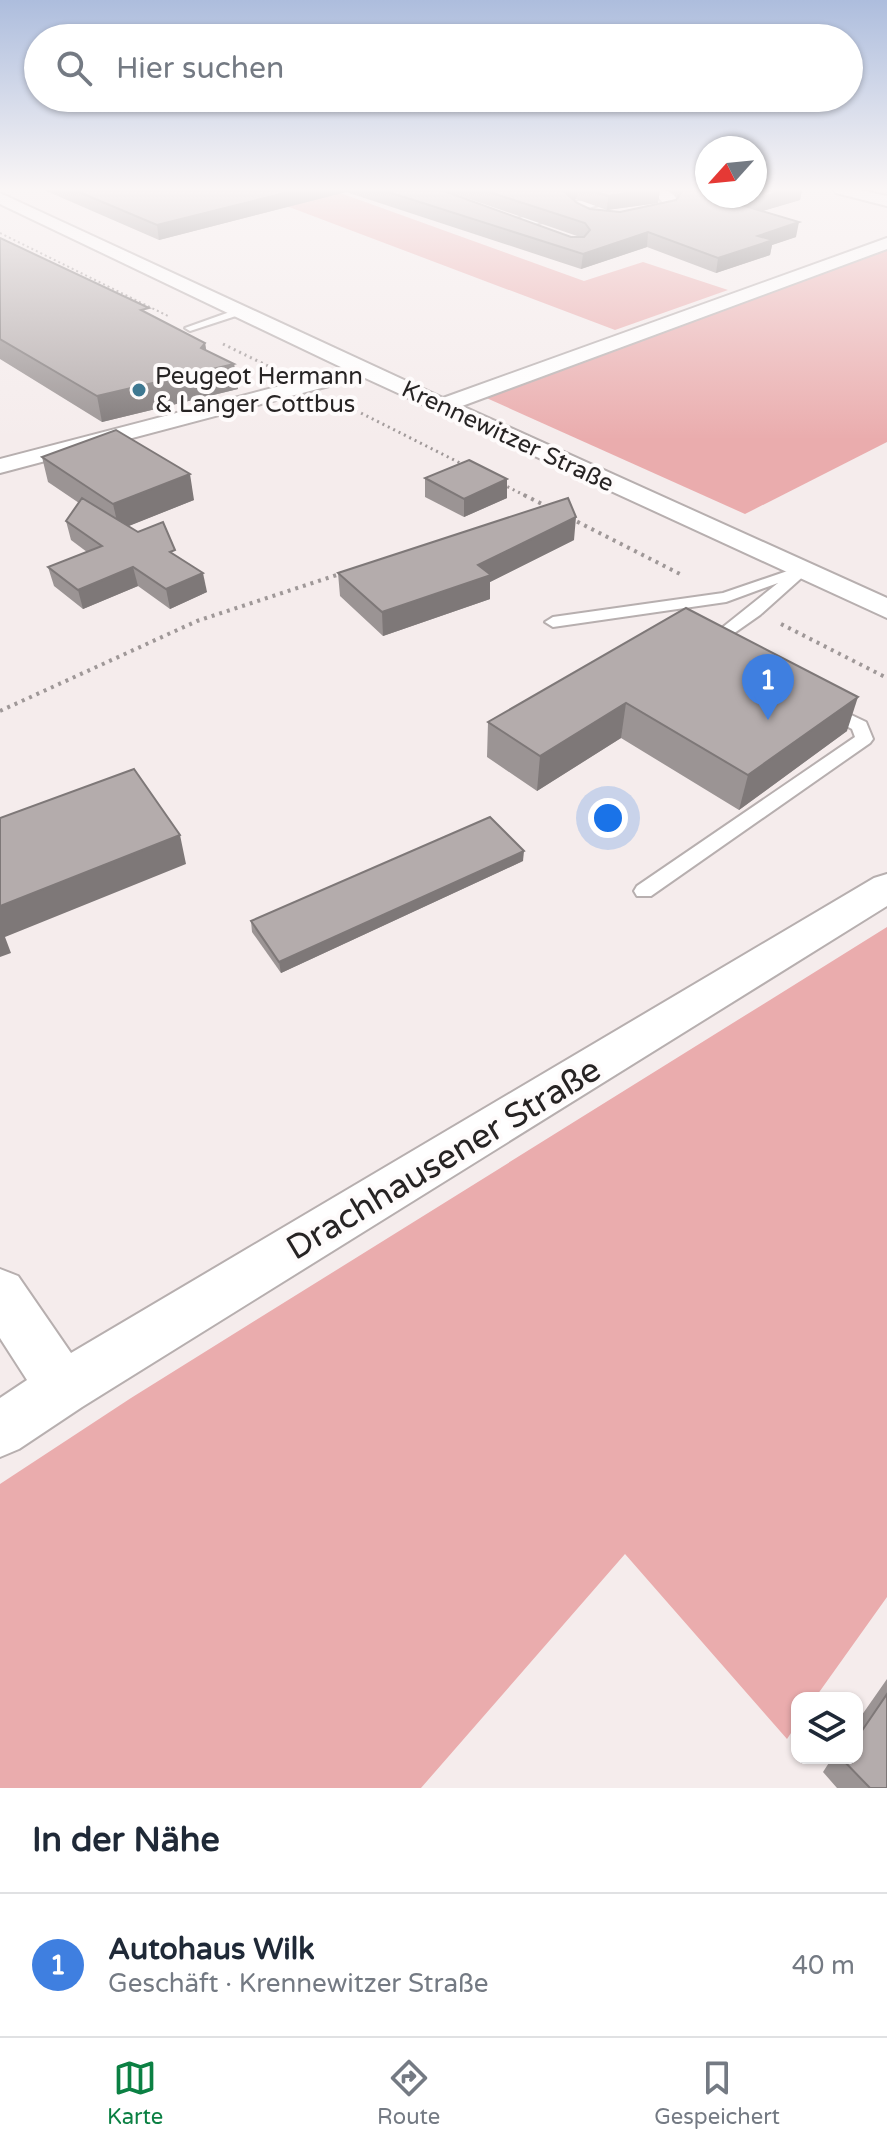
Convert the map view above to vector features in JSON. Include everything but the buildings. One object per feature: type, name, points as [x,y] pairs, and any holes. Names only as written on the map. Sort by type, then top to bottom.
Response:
[{"type":"street","name":"Krennewitzer Straße","points":[[161,273],[442,406],[887,609]]},
{"type":"street","points":[[442,406],[804,273]]},
{"type":"street","points":[[0,466],[365,370]]},
{"type":"street","name":"Drachhausener Straße","points":[[0,1430],[63,1388],[887,888]]},
{"type":"street","points":[[0,1293],[63,1388]]},
{"type":"lane","points":[[190,328],[241,311]]},
{"type":"lane","points":[[553,622],[726,597],[802,570]]},
{"type":"lane","points":[[742,663],[721,635],[755,612],[802,570]]},
{"type":"lane","points":[[644,891],[864,739],[860,726],[807,698]]},
{"type":"path","points":[[81,273],[464,465]]},
{"type":"path","points":[[491,479],[726,597]]},
{"type":"path","points":[[530,511],[545,506]]},
{"type":"path","points":[[0,711],[197,621],[348,571]]},
{"type":"path","points":[[755,612],[887,678]]},
{"type":"shaded area","points":[[465,273],[563,273],[584,281],[607,273],[678,273],[728,290],[615,330]]},
{"type":"shaded area","points":[[822,273],[887,273],[887,442],[745,514],[482,396]]},
{"type":"shaded area","points":[[887,927],[887,1597],[819,1692],[791,1692],[791,1733],[787,1739],[625,1554],[421,1788],[0,1788],[0,1484],[131,1398]]},
{"type":"place","name":"Peugeot Hermann & Langer Cottbus","points":[[139,390]]},
{"type":"place","name":"Autohaus Wilk","points":[[768,720]]}]
